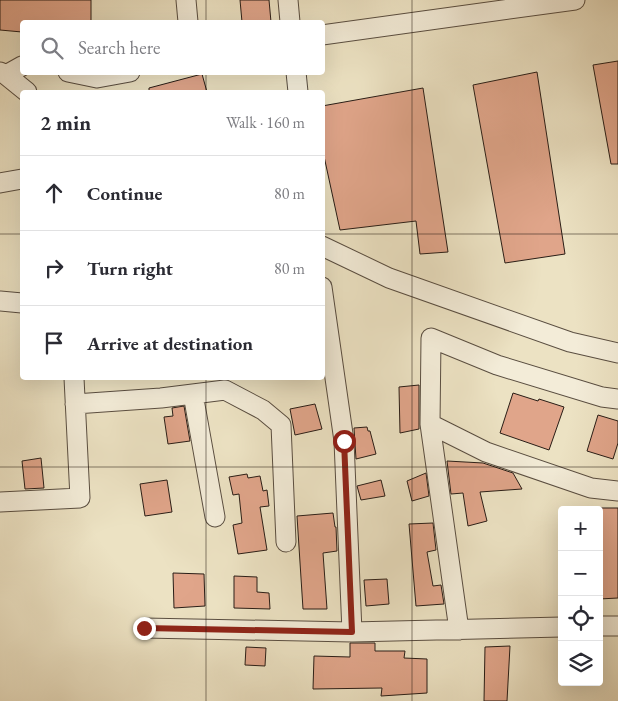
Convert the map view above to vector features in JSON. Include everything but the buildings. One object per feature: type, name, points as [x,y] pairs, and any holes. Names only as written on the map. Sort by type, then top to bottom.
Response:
[{"type":"street","points":[[186,0],[188,20]]},
{"type":"street","points":[[288,0],[290,20]]},
{"type":"street","points":[[325,35],[574,0]]},
{"type":"street","points":[[10,71],[25,90]]},
{"type":"street","points":[[82,75],[97,78],[114,75]]},
{"type":"street","points":[[296,75],[298,90]]},
{"type":"street","points":[[0,183],[20,179]]},
{"type":"street","points":[[325,247],[389,278],[570,342],[618,352]]},
{"type":"street","points":[[0,301],[20,303]]},
{"type":"street","points":[[325,308],[344,441],[352,632]]},
{"type":"street","points":[[459,630],[430,424],[431,338],[497,365],[602,397],[618,399]]},
{"type":"street","points":[[0,502],[80,498],[74,380]]},
{"type":"street","points":[[75,404],[161,398],[225,390],[263,410],[281,425],[286,542]]},
{"type":"street","points":[[193,394],[215,517]]},
{"type":"street","points":[[430,424],[486,452],[591,488],[618,490]]},
{"type":"street","points":[[603,626],[618,626]]},
{"type":"street","points":[[144,628],[352,632],[558,627]]},
{"type":"route","points":[[144,628],[352,632],[344,441]]}]
